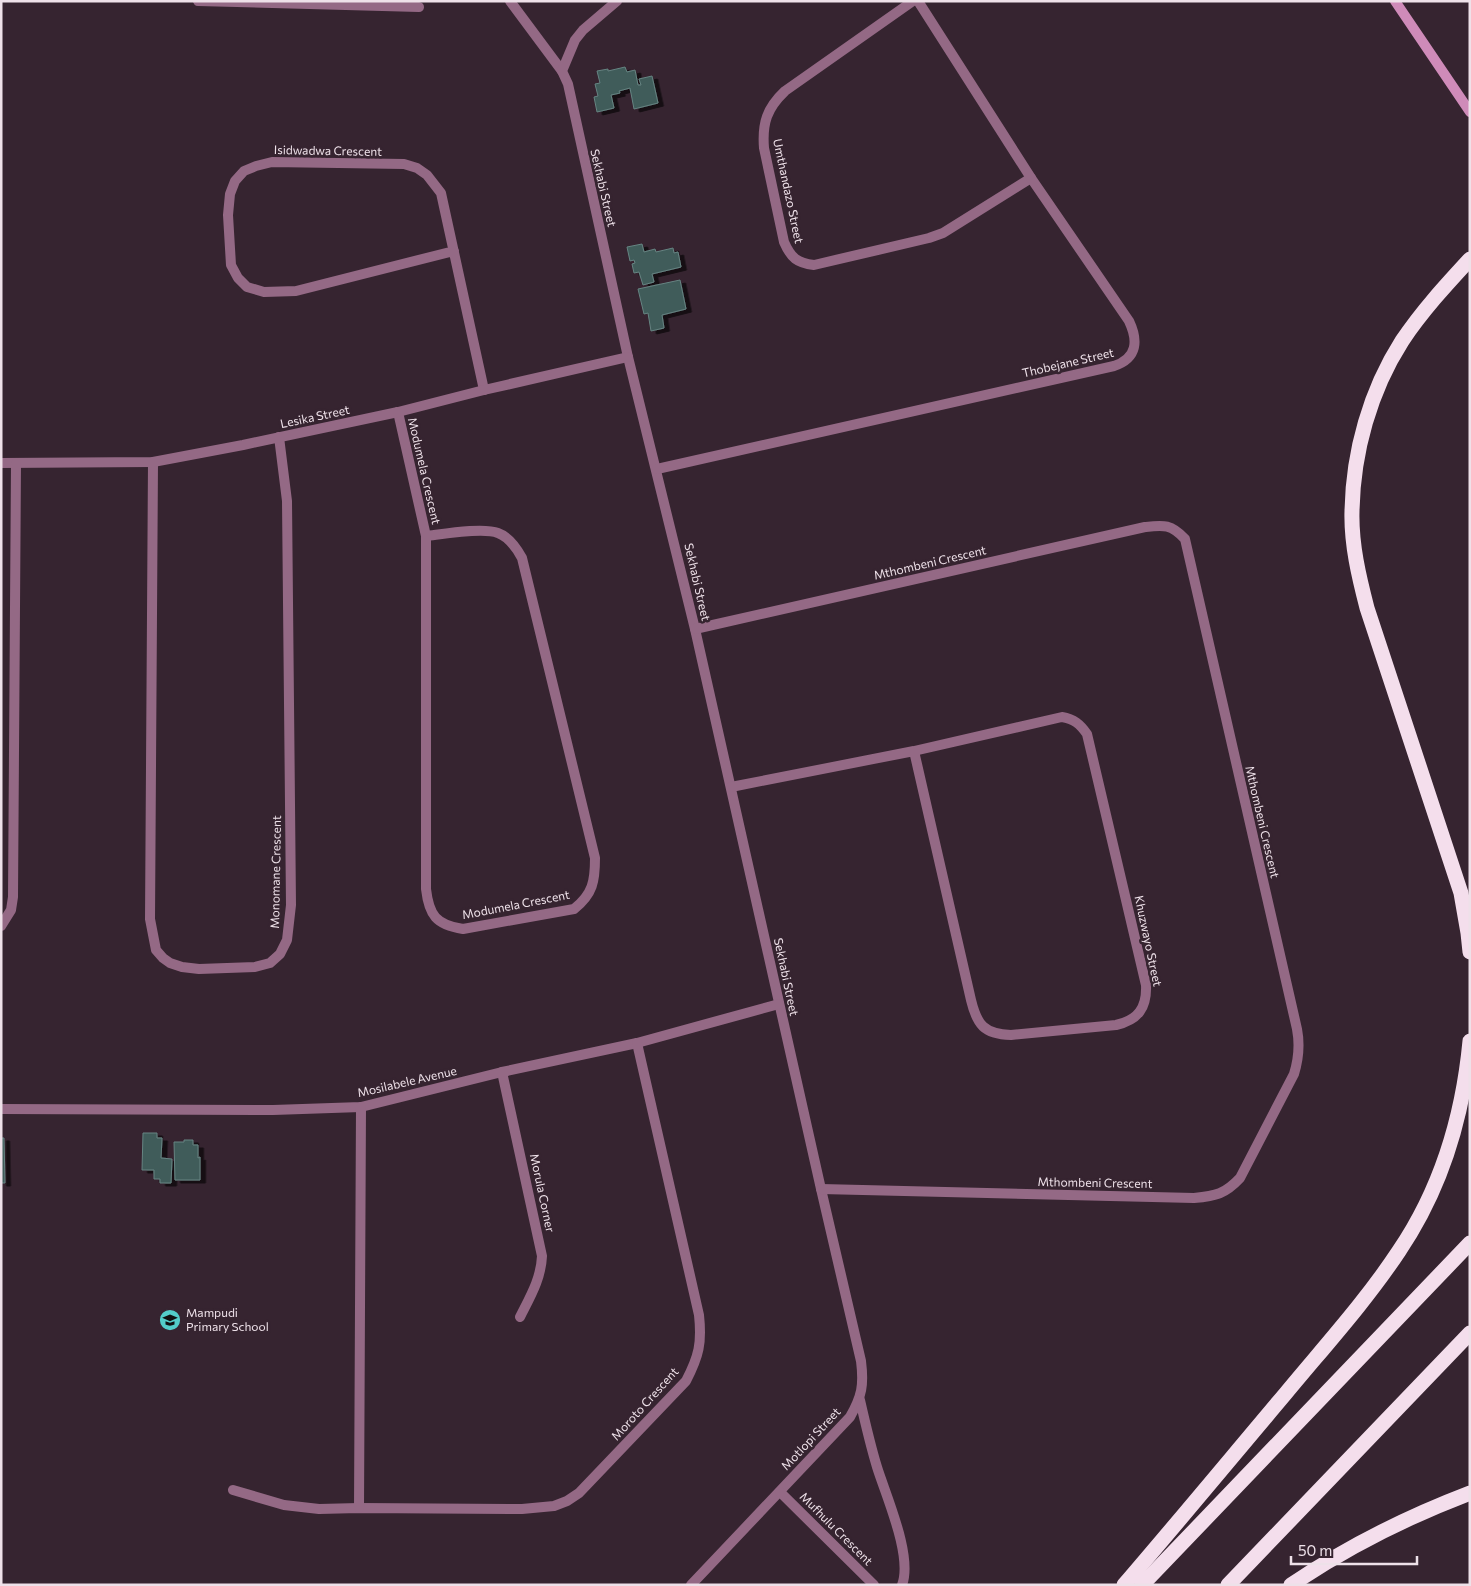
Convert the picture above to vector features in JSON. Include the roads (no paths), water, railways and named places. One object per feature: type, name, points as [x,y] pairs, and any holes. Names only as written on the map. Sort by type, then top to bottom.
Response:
[{"type":"highway","points":[[1470,258],[1424,311],[1402,341],[1386,369],[1373,400],[1358,455],[1352,511],[1358,572],[1367,608],[1460,894],[1470,952]]},
{"type":"highway","points":[[1124,1585],[1355,1309],[1399,1251],[1423,1210],[1446,1156],[1459,1110],[1470,1041]]},
{"type":"highway","points":[[1142,1585],[1470,1243]]},
{"type":"highway","points":[[1228,1585],[1470,1333]]},
{"type":"highway","points":[[1291,1585],[1326,1562],[1427,1509],[1470,1494]]},
{"type":"main road","points":[[1395,1],[1470,112]]},
{"type":"street","points":[[198,1],[332,3],[419,7]]},
{"type":"street","name":"Sekhabi Street","points":[[510,1],[562,71],[568,84],[628,357],[695,629],[820,1189]]},
{"type":"street","points":[[562,71],[574,40],[617,1]]},
{"type":"street","name":"Umthandazo Street","points":[[913,1],[785,91],[770,108],[763,133],[764,148],[784,242],[789,254],[795,260],[814,265],[929,238],[942,233],[1031,178]]},
{"type":"street","name":"Thobejane Street","points":[[657,470],[1124,363],[1132,354],[1135,343],[1134,333],[1128,321],[1031,178],[918,1]]},
{"type":"street","name":"Isidwadwa Crescent","points":[[454,252],[296,291],[264,292],[247,287],[238,278],[231,264],[230,194],[234,181],[244,171],[272,162],[404,164],[417,168],[427,175],[441,193],[454,252],[484,390]]},
{"type":"street","name":"Lesika Street","points":[[1,463],[153,462],[398,412],[628,357]]},
{"type":"street","name":"Modumela Crescent","points":[[398,412],[426,536],[426,889],[428,904],[440,923],[463,929],[574,909],[584,901],[591,890],[595,876],[595,858],[522,558],[516,546],[497,532],[486,531],[426,536]]},
{"type":"street","name":"Monomane Crescent","points":[[153,462],[150,919],[153,939],[156,950],[163,958],[182,967],[255,967],[270,963],[280,954],[287,940],[291,906],[287,501],[279,437]]},
{"type":"street","points":[[1,926],[11,910],[14,897],[16,463]]},
{"type":"street","name":"Mthombeni Crescent","points":[[695,629],[1145,527],[1168,526],[1178,531],[1185,539],[1297,1029],[1300,1046],[1299,1058],[1294,1074],[1240,1178],[1231,1188],[1221,1194],[1194,1198],[820,1189]]},
{"type":"street","name":"Khuzwayo Street","points":[[731,788],[914,751],[1062,717],[1072,719],[1080,724],[1087,734],[1146,985],[1144,1005],[1129,1022],[1116,1026],[1011,1035],[987,1030],[979,1023],[970,1000],[914,751]]},
{"type":"street","name":"Mosilabele Avenue","points":[[1,1109],[273,1110],[361,1107],[502,1072],[636,1043],[779,1004]]},
{"type":"street","name":"Moroto Crescent","points":[[233,1490],[284,1505],[319,1509],[522,1509],[554,1506],[567,1501],[590,1482],[686,1381],[695,1363],[700,1346],[699,1315],[636,1043]]},
{"type":"street","name":"Morula Corner","points":[[502,1072],[542,1256],[542,1268],[538,1282],[520,1317]]},
{"type":"street","points":[[359,1508],[361,1107]]},
{"type":"street","name":"Motlopi Street","points":[[692,1585],[850,1417],[860,1400],[862,1388],[861,1361],[820,1189]]},
{"type":"street","points":[[860,1400],[877,1467],[902,1550],[905,1573],[902,1585]]},
{"type":"street","name":"Mufhulu Crescent","points":[[780,1492],[874,1585]]},
{"type":"place","name":"Mampudi Primary School","points":[[170,1320]]}]
